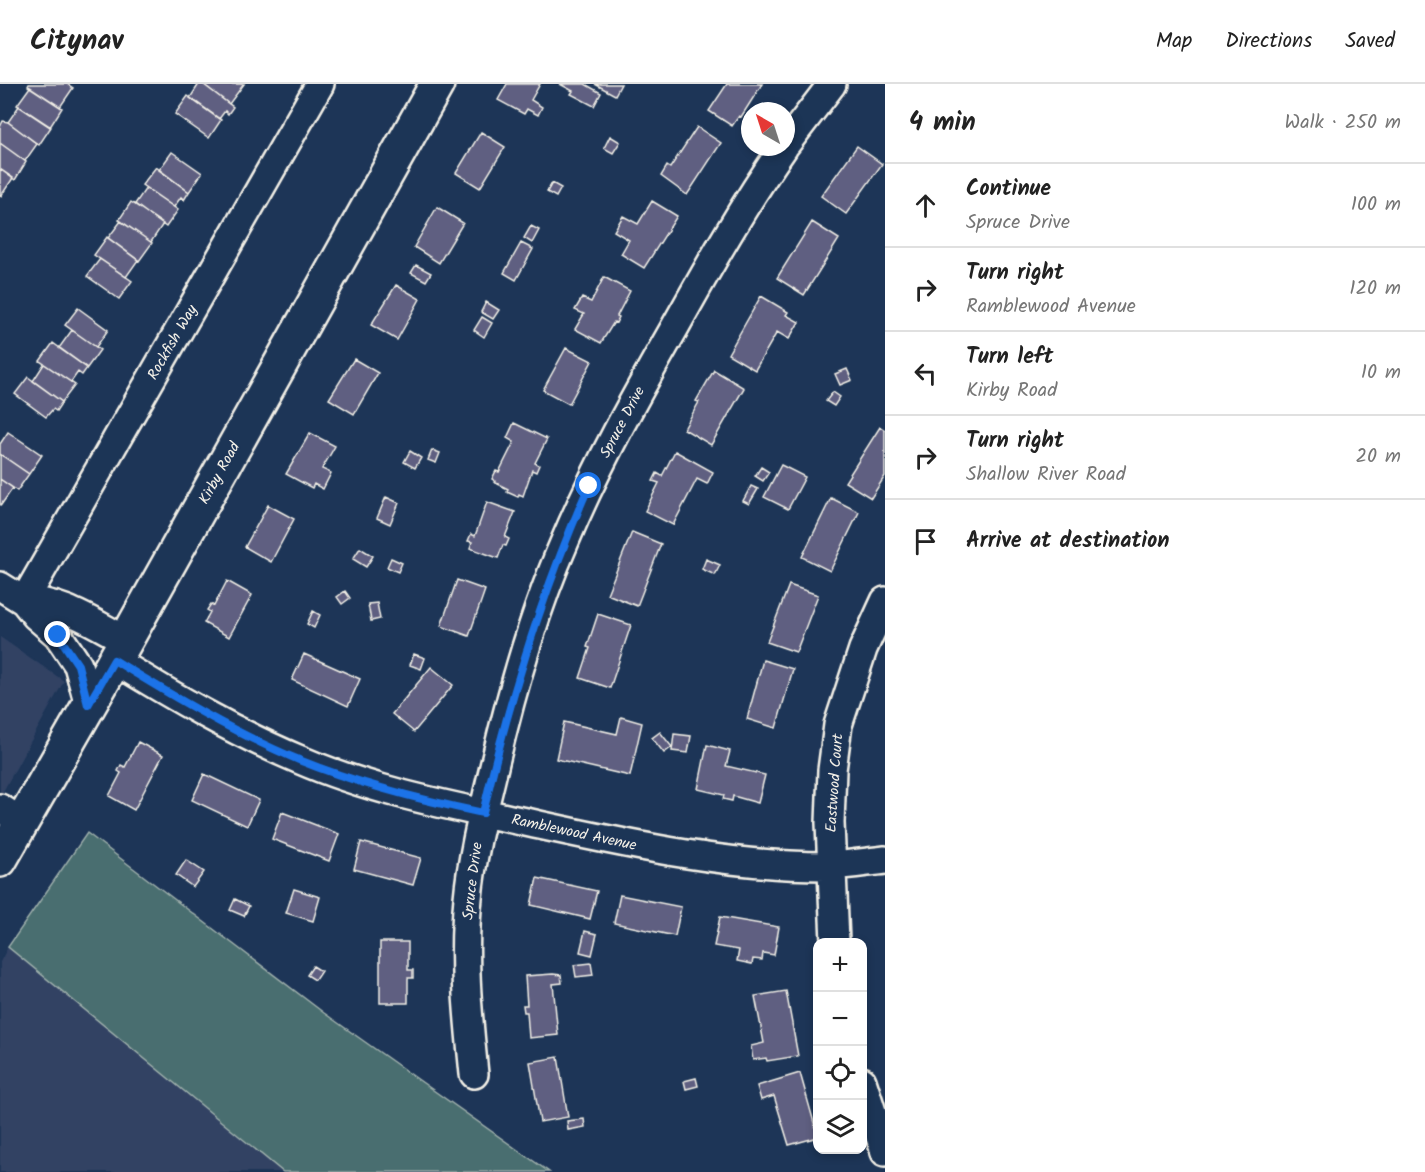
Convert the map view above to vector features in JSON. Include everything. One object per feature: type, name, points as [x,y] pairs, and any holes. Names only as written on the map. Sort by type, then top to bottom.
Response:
[{"type":"main road","name":"Kirby Road","points":[[0,860],[11,815],[88,705],[437,84]]},
{"type":"street","name":"Rockfish Way","points":[[24,601],[320,84]]},
{"type":"street","name":"Spruce Drive","points":[[795,133],[832,84]]},
{"type":"street","name":"Spruce Drive","points":[[474,1074],[465,990],[466,928],[473,860],[502,732],[527,647],[564,543],[606,451],[698,285],[759,183],[778,156]]},
{"type":"street","points":[[0,586],[24,601],[36,616],[58,635],[78,665],[88,705]]},
{"type":"street","name":"Ramblewood Avenue","points":[[24,601],[40,600],[63,608],[188,705],[298,759],[388,790],[483,813],[694,856],[772,864],[832,866],[885,860]]},
{"type":"street","name":"Eastwood Court","points":[[835,938],[830,824],[831,781],[838,725],[863,649],[885,601]]},
{"type":"street","points":[[867,1096],[885,1152]]},
{"type":"shaded area","points":[[0,637],[64,681],[0,797]]},
{"type":"shaded area","points":[[8,947],[290,1172],[0,1172],[0,962]]},
{"type":"green space","points":[[87,833],[324,1013],[549,1172],[283,1172],[8,947]]},
{"type":"building","points":[[29,84],[67,84],[73,88],[60,107],[28,86]]},
{"type":"building","points":[[199,84],[203,84],[233,107],[228,114],[225,111],[219,119],[190,98]]},
{"type":"building","points":[[203,84],[244,84],[229,104]]},
{"type":"building","points":[[507,84],[540,84],[531,100],[542,107],[538,115],[527,109],[524,114],[498,100]]},
{"type":"building","points":[[560,84],[585,84],[601,93],[594,106],[571,94],[573,91]]},
{"type":"building","points":[[595,84],[621,84],[615,95]]},
{"type":"building","points":[[727,84],[762,84],[751,102],[741,102],[741,117],[739,116],[732,126],[709,111]]},
{"type":"building","points":[[30,87],[62,108],[50,127],[17,105]]},
{"type":"building","points":[[188,96],[221,120],[209,138],[175,114]]},
{"type":"building","points":[[19,106],[51,127],[39,145],[8,122]]},
{"type":"building","points":[[3,121],[8,122],[37,144],[25,161],[0,143],[0,127]]},
{"type":"building","points":[[697,127],[721,143],[687,195],[661,176],[667,166],[670,168]]},
{"type":"building","points":[[481,132],[505,147],[480,188],[456,173]]},
{"type":"building","points":[[610,136],[620,142],[613,153],[604,148]]},
{"type":"building","points":[[0,143],[26,162],[15,180],[0,169]]},
{"type":"building","points":[[857,146],[882,164],[846,214],[821,196]]},
{"type":"building","points":[[172,152],[202,173],[189,192],[159,170]]},
{"type":"building","points":[[156,167],[189,192],[184,200],[181,197],[174,207],[142,185]]},
{"type":"building","points":[[0,169],[13,178],[1,196],[0,196]]},
{"type":"building","points":[[552,183],[561,188],[556,197],[547,192]]},
{"type":"building","points":[[146,188],[178,210],[166,227],[135,204]]},
{"type":"building","points":[[652,201],[677,216],[644,268],[621,254],[629,240],[614,231],[623,216],[638,224]]},
{"type":"building","points":[[131,202],[163,224],[151,242],[119,220]]},
{"type":"building","points":[[437,207],[463,223],[439,263],[414,247]]},
{"type":"building","points":[[121,221],[152,243],[139,261],[108,238]]},
{"type":"building","points":[[812,222],[839,239],[804,295],[777,278]]},
{"type":"building","points":[[531,226],[539,230],[532,243],[524,238]]},
{"type":"building","points":[[107,237],[138,260],[126,277],[94,255]]},
{"type":"building","points":[[521,243],[533,249],[516,280],[504,273]]},
{"type":"building","points":[[100,259],[132,281],[119,299],[87,276]]},
{"type":"building","points":[[416,265],[431,273],[426,281],[411,273]]},
{"type":"building","points":[[604,277],[630,291],[617,316],[619,317],[616,323],[614,322],[601,343],[575,329],[584,314],[575,310],[582,298],[591,302]]},
{"type":"building","points":[[396,285],[420,299],[397,340],[371,325]]},
{"type":"building","points":[[761,296],[788,312],[786,315],[799,322],[789,339],[777,332],[755,370],[728,354]]},
{"type":"building","points":[[486,302],[499,310],[493,319],[481,312]]},
{"type":"building","points":[[78,308],[108,330],[96,347],[65,325]]},
{"type":"building","points":[[482,317],[492,323],[484,337],[474,330]]},
{"type":"building","points":[[72,330],[100,350],[87,368],[59,348]]},
{"type":"building","points":[[53,343],[87,368],[82,375],[78,372],[71,382],[40,361]]},
{"type":"building","points":[[566,348],[592,361],[569,404],[543,390]]},
{"type":"building","points":[[354,359],[378,373],[354,414],[329,399]]},
{"type":"building","points":[[44,364],[75,385],[62,402],[33,381]]},
{"type":"building","points":[[847,369],[852,380],[840,385],[835,374]]},
{"type":"building","points":[[714,370],[744,388],[711,445],[684,429],[699,402],[696,401]]},
{"type":"building","points":[[28,377],[62,402],[56,411],[53,409],[46,417],[15,394]]},
{"type":"building","points":[[833,392],[840,397],[834,406],[826,401]]},
{"type":"building","points":[[514,423],[547,439],[535,463],[539,465],[536,472],[532,470],[523,496],[519,494],[518,497],[507,492],[508,489],[492,479],[496,471],[499,472],[514,442],[507,438]]},
{"type":"building","points":[[880,427],[885,430],[885,476],[871,498],[845,482]]},
{"type":"building","points":[[8,432],[42,455],[29,474],[0,454],[0,444]]},
{"type":"building","points":[[310,433],[335,446],[322,469],[331,473],[323,489],[314,484],[312,488],[286,474]]},
{"type":"building","points":[[432,450],[440,453],[436,463],[428,460]]},
{"type":"building","points":[[410,451],[421,458],[415,468],[404,462]]},
{"type":"building","points":[[675,451],[713,472],[707,484],[697,479],[673,525],[645,511],[659,483],[653,481],[657,473],[662,476]]},
{"type":"building","points":[[0,454],[29,474],[17,491],[0,479]]},
{"type":"building","points":[[781,465],[805,477],[788,509],[764,497]]},
{"type":"building","points":[[761,467],[769,472],[763,481],[755,476]]},
{"type":"building","points":[[0,479],[13,488],[1,505],[0,504]]},
{"type":"building","points":[[751,486],[758,489],[749,504],[743,501]]},
{"type":"building","points":[[386,497],[399,503],[390,524],[377,518]]},
{"type":"building","points":[[831,498],[859,512],[830,571],[802,557]]},
{"type":"building","points":[[487,502],[515,512],[505,537],[509,539],[506,546],[503,545],[498,558],[470,548],[472,542],[468,541],[471,534],[475,536]]},
{"type":"building","points":[[268,505],[294,519],[271,562],[245,547]]},
{"type":"building","points":[[632,532],[661,544],[637,606],[607,594]]},
{"type":"building","points":[[360,548],[373,556],[366,567],[353,559]]},
{"type":"building","points":[[391,558],[402,563],[398,572],[387,567]]},
{"type":"building","points":[[706,559],[720,565],[715,575],[702,569]]},
{"type":"building","points":[[457,580],[485,590],[469,636],[441,626]]},
{"type":"building","points":[[227,581],[252,595],[229,637],[204,623],[210,612],[207,610],[211,604],[214,606]]},
{"type":"building","points":[[789,585],[818,595],[796,652],[767,642]]},
{"type":"building","points":[[345,591],[350,598],[342,604],[337,597]]},
{"type":"building","points":[[377,603],[380,619],[371,621],[368,604]]},
{"type":"building","points":[[313,611],[320,615],[314,628],[307,624]]},
{"type":"building","points":[[598,614],[631,625],[610,688],[580,678]]},
{"type":"building","points":[[304,654],[360,679],[348,706],[292,680]]},
{"type":"building","points":[[414,654],[425,658],[421,669],[410,665]]},
{"type":"building","points":[[763,660],[793,669],[776,728],[747,719]]},
{"type":"building","points":[[431,667],[453,685],[414,732],[392,714]]},
{"type":"building","points":[[621,717],[642,723],[630,776],[556,759],[564,722],[617,734]]},
{"type":"building","points":[[660,732],[672,747],[664,753],[652,738]]},
{"type":"building","points":[[674,734],[691,736],[688,753],[672,751]]},
{"type":"building","points":[[138,742],[163,755],[134,810],[109,796],[121,773],[118,771],[121,765],[125,767]]},
{"type":"building","points":[[707,745],[730,751],[726,766],[765,775],[758,803],[733,796],[732,801],[723,799],[724,795],[698,789]]},
{"type":"building","points":[[204,774],[259,800],[247,826],[192,800]]},
{"type":"building","points":[[282,812],[339,834],[329,861],[272,839]]},
{"type":"building","points":[[361,842],[421,858],[413,885],[354,869]]},
{"type":"building","points":[[186,860],[204,872],[193,887],[176,875]]},
{"type":"building","points":[[537,878],[597,891],[590,919],[531,905]]},
{"type":"building","points":[[294,889],[320,897],[313,921],[286,913]]},
{"type":"building","points":[[620,895],[681,907],[675,936],[614,923]]},
{"type":"building","points":[[235,899],[249,906],[244,916],[230,910]]},
{"type":"building","points":[[720,917],[779,927],[774,955],[763,953],[762,960],[753,959],[752,964],[737,961],[739,950],[714,946]]},
{"type":"building","points":[[585,931],[597,934],[592,955],[580,952]]},
{"type":"building","points":[[380,942],[408,942],[408,970],[413,970],[413,978],[408,978],[408,1003],[380,1003]]},
{"type":"building","points":[[591,963],[593,975],[576,977],[574,965]]},
{"type":"building","points":[[313,966],[321,971],[315,980],[307,975]]},
{"type":"building","points":[[561,975],[562,983],[553,984],[558,1035],[529,1038],[527,1012],[524,1012],[523,1005],[527,1005],[525,976]]},
{"type":"building","points":[[786,991],[798,1056],[767,1061],[766,1058],[753,1060],[751,1046],[764,1043],[755,996]]},
{"type":"building","points":[[558,1057],[568,1117],[540,1122],[530,1062]]},
{"type":"building","points":[[800,1073],[813,1119],[813,1138],[789,1145],[774,1096],[761,1100],[757,1086]]},
{"type":"building","points":[[696,1078],[698,1086],[686,1089],[684,1081]]},
{"type":"building","points":[[584,1119],[585,1127],[568,1130],[567,1121]]},
{"type":"route","points":[[58,635],[78,665],[88,705],[114,660],[188,705],[298,759],[388,790],[483,813],[502,732],[527,647],[564,543],[589,486]]}]
